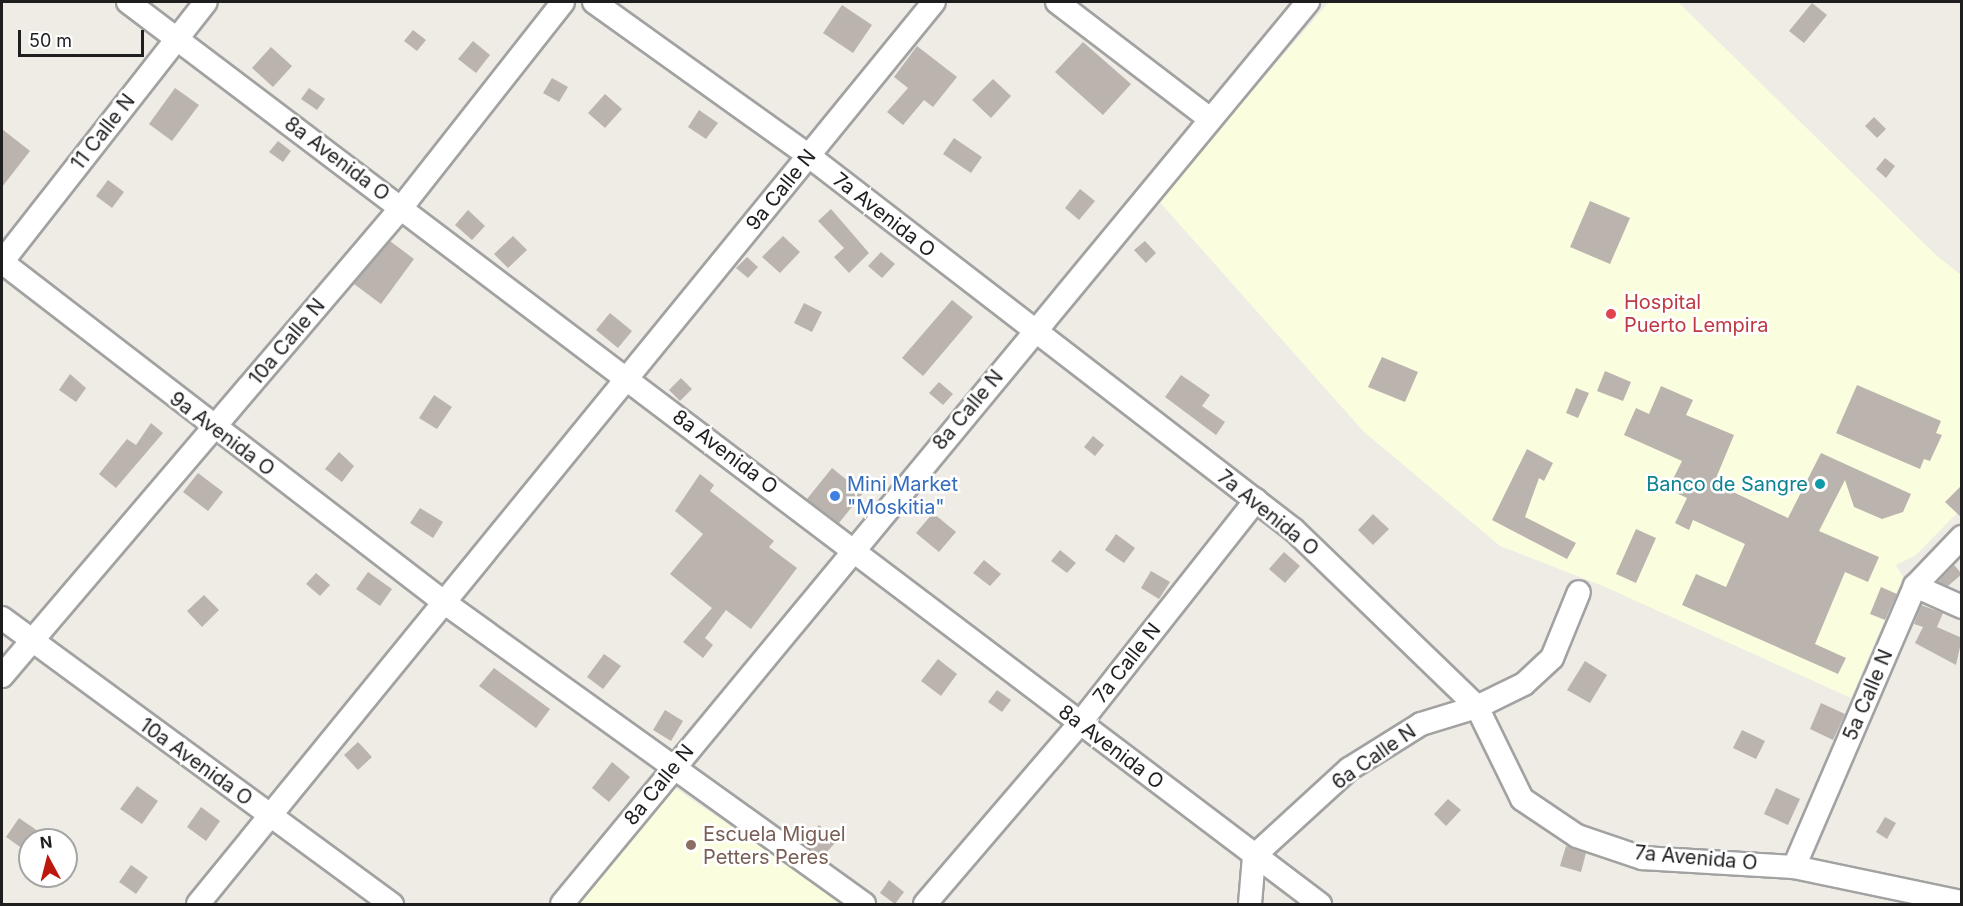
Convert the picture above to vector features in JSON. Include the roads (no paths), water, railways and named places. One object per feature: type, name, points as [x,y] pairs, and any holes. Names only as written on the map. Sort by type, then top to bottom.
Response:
[{"type":"street","name":"8a Avenida O","points":[[128,2],[1320,904]]},
{"type":"street","name":"11 Calle N","points":[[2,262],[206,2]]},
{"type":"street","name":"10a Calle N","points":[[2,676],[401,208],[563,2]]},
{"type":"street","name":"7a Avenida O","points":[[594,2],[809,156],[1294,530],[1477,707],[1522,799],[1577,836],[1642,858],[1794,867],[1962,902]]},
{"type":"street","name":"9a Calle N","points":[[629,379],[934,2]]},
{"type":"street","points":[[1058,2],[1210,119]]},
{"type":"street","name":"8a Calle N","points":[[561,904],[852,549],[1308,2]]},
{"type":"street","name":"9a Avenida O","points":[[2,262],[214,429],[445,603],[672,769],[864,904]]},
{"type":"street","points":[[198,904],[629,379]]},
{"type":"street","name":"7a Calle N","points":[[925,904],[1080,723],[1256,500]]},
{"type":"street","name":"5a Calle N","points":[[1794,867],[1915,586],[1962,537]]},
{"type":"street","points":[[1915,586],[1962,608]]},
{"type":"street","name":"6a Calle N","points":[[1254,856],[1348,769],[1421,724],[1477,707],[1524,684],[1552,658],[1579,592]]},
{"type":"street","name":"10a Avenida O","points":[[2,618],[392,904]]},
{"type":"street","points":[[1250,904],[1254,856]]},
{"type":"place","name":"Hospital Puerto Lempira","points":[[1611,314]]},
{"type":"place","name":"Banco de Sangre","points":[[1820,484]]},
{"type":"place","name":"Mini Market \"Moskitia\"","points":[[835,496]]},
{"type":"place","name":"Escuela Miguel Petters Peres","points":[[691,845]]}]
